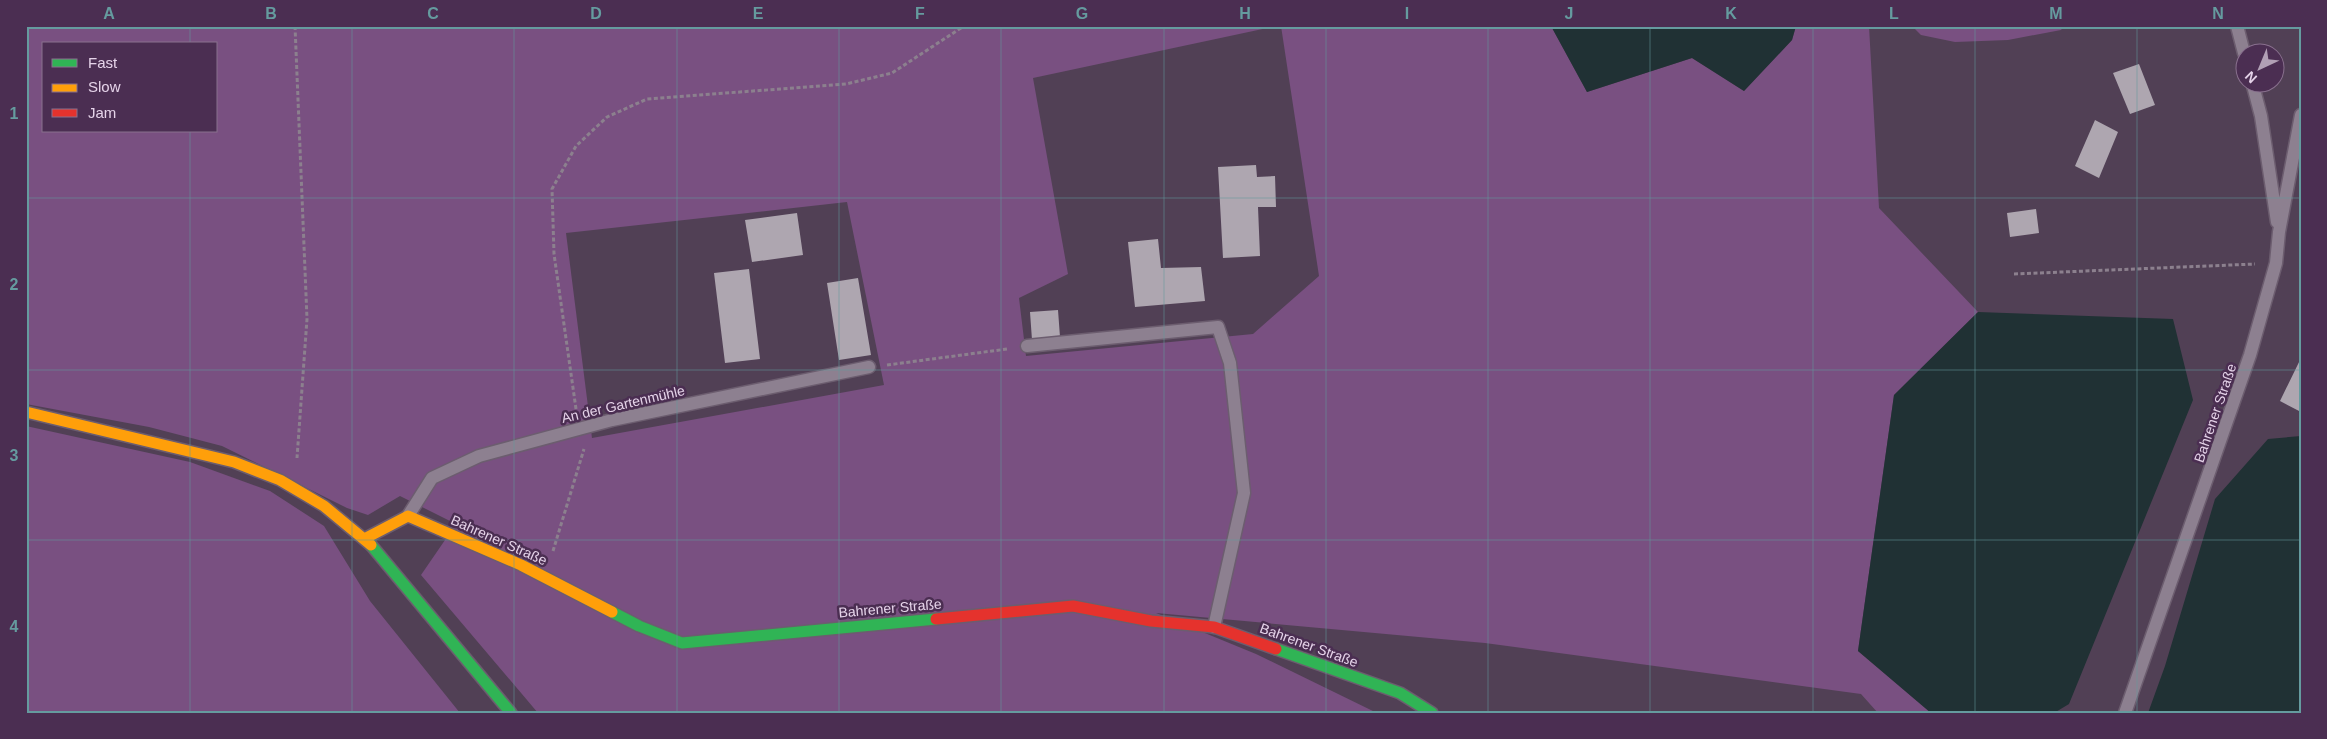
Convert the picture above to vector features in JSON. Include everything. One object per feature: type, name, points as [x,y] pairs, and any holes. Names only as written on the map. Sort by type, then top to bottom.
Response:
[{"type":"street","points":[[26,412],[217,457],[280,480],[324,506],[366,538],[511,713]]},
{"type":"street","points":[[366,538],[408,516]]},
{"type":"street","name":"Bahrener Straße","points":[[408,516],[545,578],[639,626],[682,643],[1073,606],[1150,621],[1214,627],[1400,693],[1432,713]]},
{"type":"lane","points":[[2237,26],[2241,42]]},
{"type":"lane","points":[[2255,92],[2261,116],[2279,232]]},
{"type":"lane","name":"Bahrener Straße","points":[[2125,713],[2250,355],[2276,263],[2279,232],[2301,115]]},
{"type":"lane","points":[[1026,346],[1218,327],[1230,363],[1244,493],[1214,627]]},
{"type":"lane","name":"An der Gartenmühle","points":[[408,516],[432,478],[480,456],[579,428],[869,367]]},
{"type":"path","points":[[294,489],[307,319],[295,26]]},
{"type":"path","points":[[545,578],[584,447],[579,428],[554,254],[552,189],[576,146],[607,117],[647,99],[846,84],[892,73],[964,26]]},
{"type":"path","points":[[2014,274],[2276,263]]},
{"type":"path","points":[[869,367],[1026,346]]},
{"type":"shaded area","points":[[26,26],[1277,26],[1033,78],[1068,274],[1019,298],[1026,356],[1253,334],[1319,276],[1281,26],[1551,26],[1587,92],[1692,58],[1744,91],[1792,40],[1796,26],[1869,26],[1879,208],[1978,312],[1894,395],[1858,651],[1931,713],[1878,713],[1861,694],[1485,643],[1156,613],[1256,654],[1377,713],[538,713],[421,575],[456,524],[400,496],[368,515],[347,508],[222,446],[149,427],[26,404]],"holes":[[[847,202],[884,385],[592,438],[566,233]]]},
{"type":"shaded area","points":[[1551,26],[1796,26],[1792,40],[1744,91],[1692,58],[1587,92]]},
{"type":"shaded area","points":[[1912,26],[2064,26],[2061,30],[2008,40],[1955,42],[1921,35]]},
{"type":"shaded area","points":[[1978,312],[2173,319],[2193,400],[2069,704],[2054,713],[1931,713],[1858,651],[1894,395]]},
{"type":"shaded area","points":[[26,426],[190,462],[270,491],[324,526],[370,601],[460,713],[26,713]]},
{"type":"shaded area","points":[[2301,436],[2301,713],[2148,713],[2165,666],[2215,499],[2268,439]]},
{"type":"building","points":[[2139,64],[2155,105],[2130,114],[2113,73]]},
{"type":"building","points":[[2095,120],[2118,132],[2099,178],[2075,166]]},
{"type":"building","points":[[1256,165],[1257,177],[1275,176],[1276,207],[1258,207],[1260,256],[1223,258],[1218,167]]},
{"type":"building","points":[[2036,209],[2039,233],[2010,237],[2007,213]]},
{"type":"building","points":[[797,213],[803,255],[752,262],[745,220]]},
{"type":"building","points":[[1158,239],[1161,268],[1201,267],[1205,301],[1135,307],[1128,242]]},
{"type":"building","points":[[749,269],[760,359],[725,363],[714,273]]},
{"type":"building","points":[[858,278],[871,355],[839,360],[827,283]]},
{"type":"building","points":[[1058,310],[1060,337],[1032,340],[1030,312]]},
{"type":"building","points":[[2301,358],[2301,412],[2280,401]]},
{"type":"traffic: fast","points":[[371,545],[511,713]]},
{"type":"traffic: fast","points":[[612,612],[639,626],[682,643],[936,619]]},
{"type":"traffic: fast","points":[[1276,649],[1400,693],[1432,713]]},
{"type":"traffic: slow","points":[[26,412],[234,462],[280,480],[324,506],[371,545]]},
{"type":"traffic: slow","points":[[366,538],[408,516],[521,565],[612,612]]},
{"type":"traffic: jam","points":[[936,619],[1073,606],[1151,621],[1214,627],[1276,649]]}]
